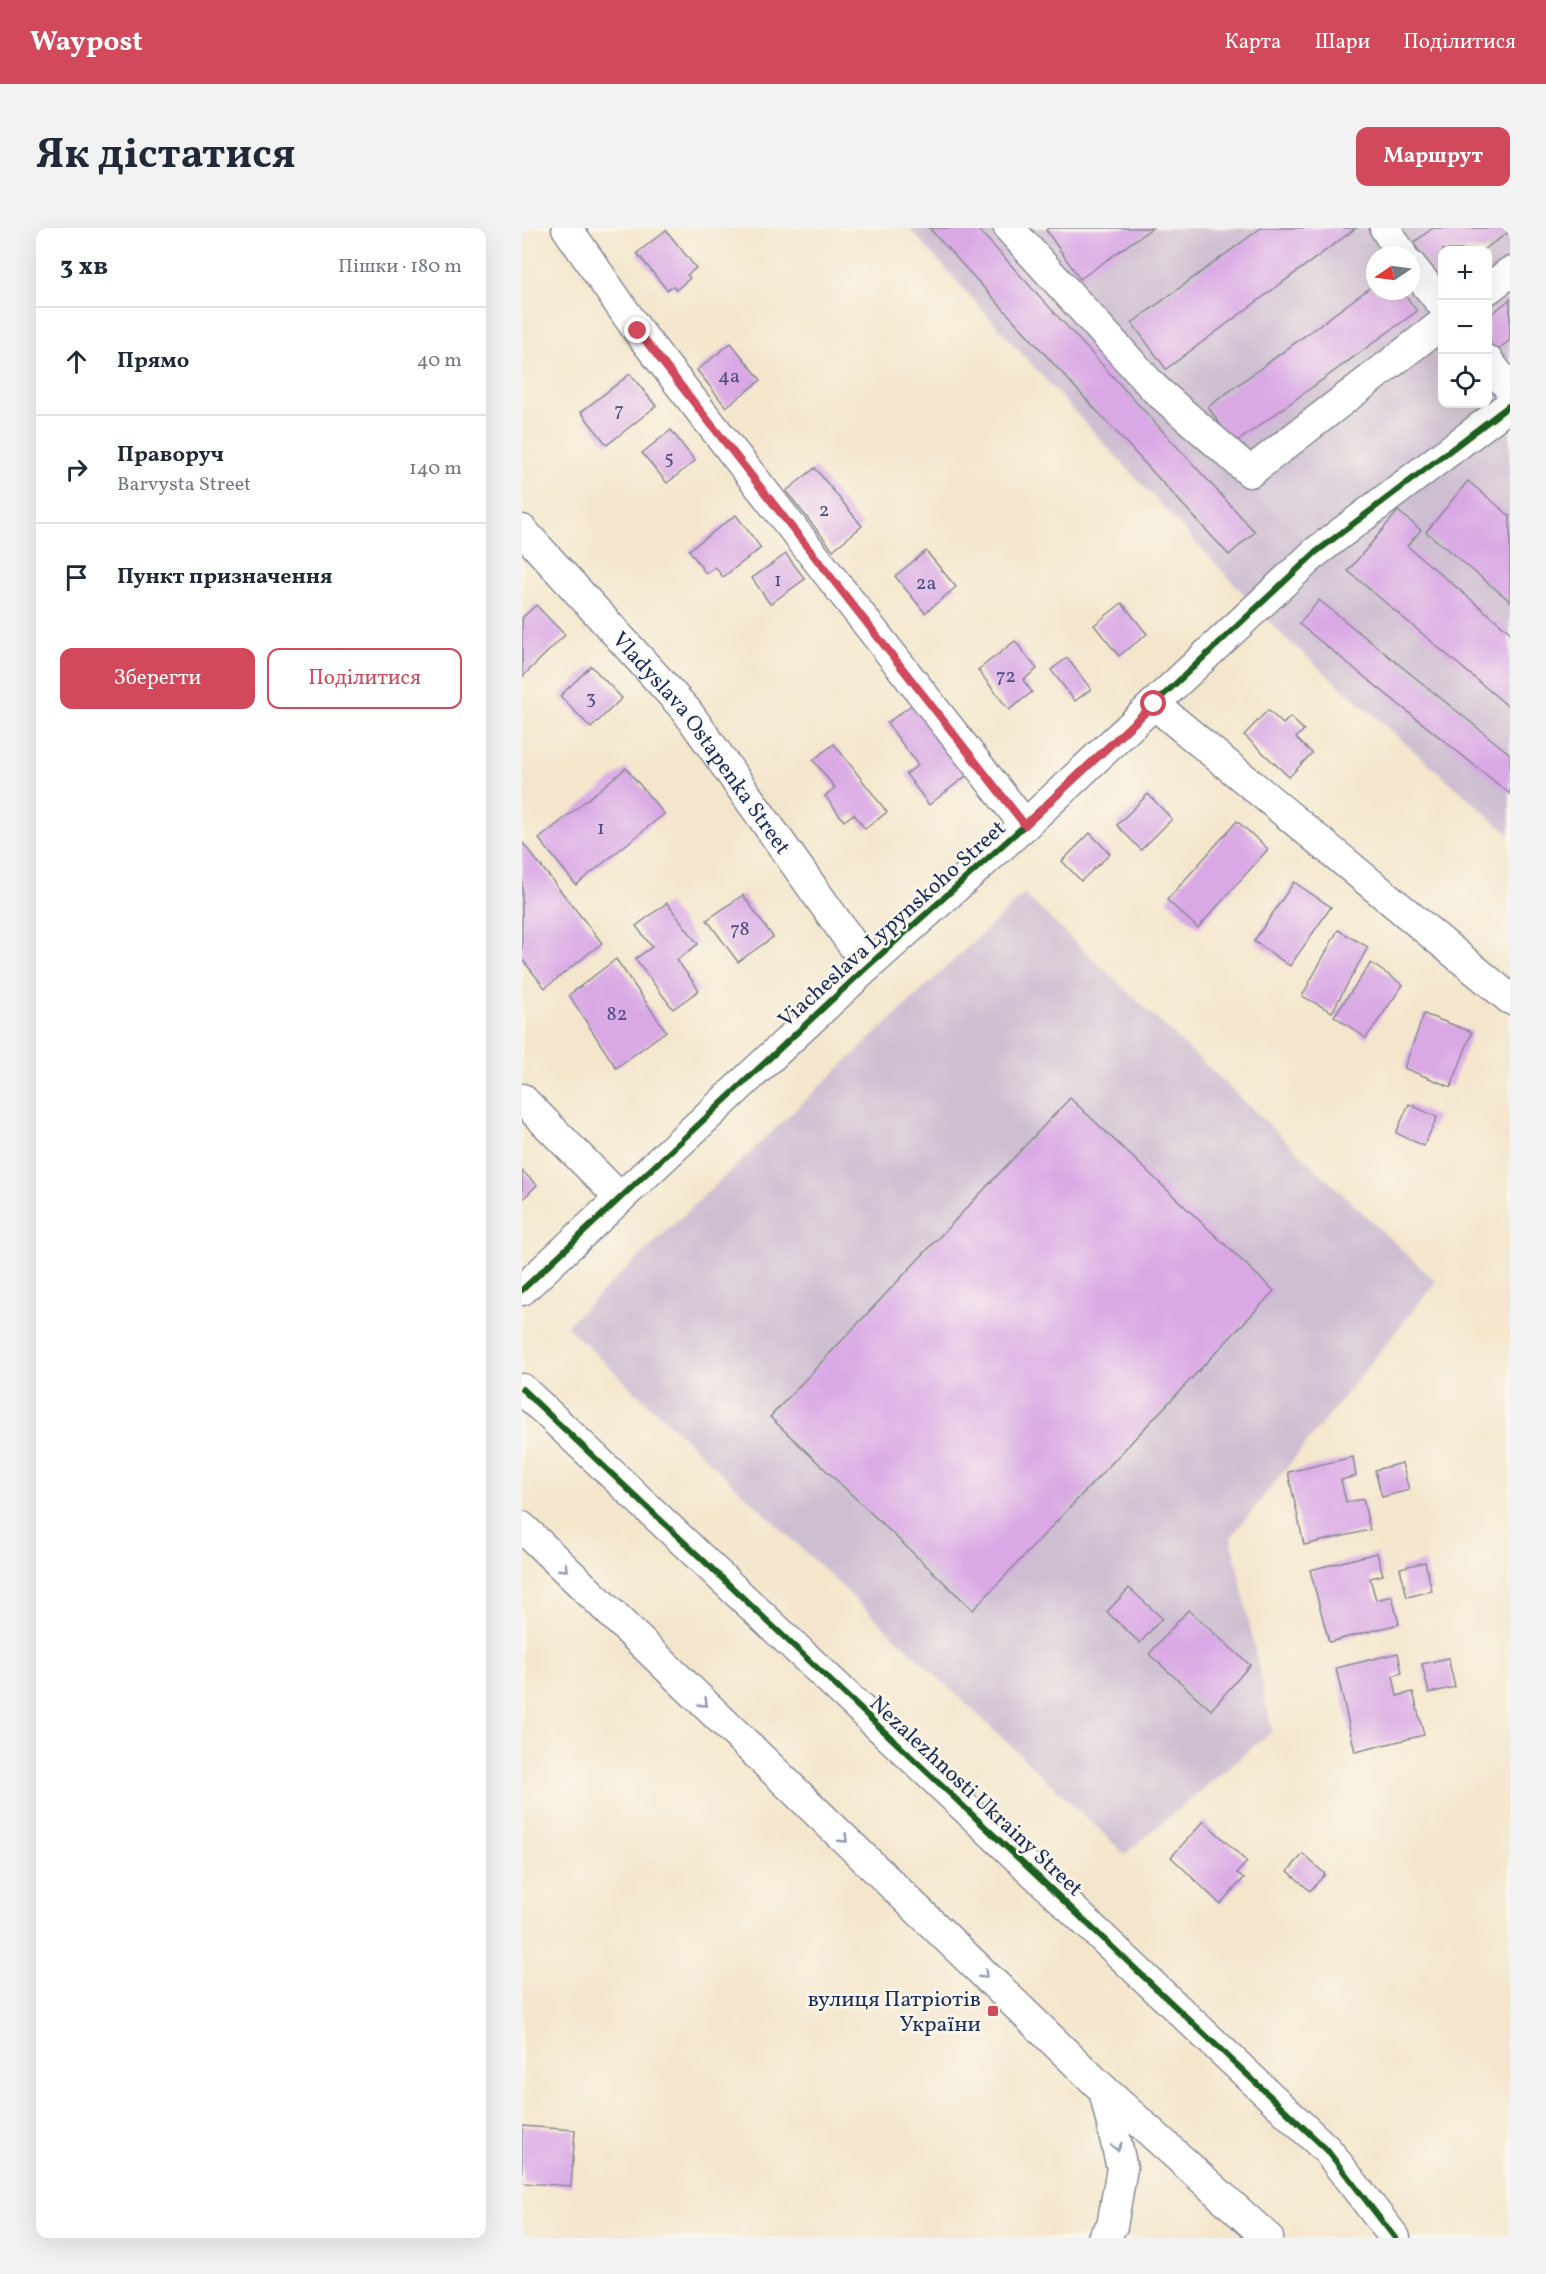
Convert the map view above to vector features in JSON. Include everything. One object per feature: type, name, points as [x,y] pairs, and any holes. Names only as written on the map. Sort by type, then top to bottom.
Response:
[{"type":"street","points":[[567,228],[646,341],[1025,825]]},
{"type":"street","points":[[1009,228],[1155,389],[1250,472],[1438,327]]},
{"type":"street","points":[[1385,228],[1396,246]]},
{"type":"street","points":[[1492,286],[1510,272]]},
{"type":"street","points":[[1420,277],[1439,300]]},
{"type":"street","points":[[1492,366],[1510,389]]},
{"type":"street","name":"Viacheslava Lypynskoho Street","points":[[522,1290],[868,966],[1025,825],[1316,552],[1510,405]]},
{"type":"street","name":"Vladyslava Ostapenka Street","points":[[522,530],[686,710],[868,966]]},
{"type":"street","points":[[1154,704],[1510,999]]},
{"type":"street","points":[[522,1099],[620,1198]]},
{"type":"street","name":"Nezalezhnosti Ukrainy Street","points":[[522,1389],[1327,2150],[1395,2238]]},
{"type":"street","points":[[522,1527],[1104,2090],[1268,2238]]},
{"type":"street","points":[[1103,2238],[1112,2226],[1122,2168],[1104,2090]]},
{"type":"shaded area","points":[[909,228],[1510,228],[1510,835],[1282,635],[1059,395]]},
{"type":"shaded area","points":[[1024,894],[1436,1282],[1231,1537],[1272,1731],[1125,1854],[566,1326]]},
{"type":"building","points":[[929,228],[977,228],[1255,532],[1229,555]]},
{"type":"building","points":[[1048,228],[1152,228],[1080,279],[1046,230]]},
{"type":"building","points":[[1261,228],[1356,228],[1166,369],[1132,323]]},
{"type":"building","points":[[1433,228],[1510,228],[1510,231],[1489,246],[1438,246],[1438,277],[1420,252],[1420,246],[1415,246],[1413,243]]},
{"type":"building","points":[[666,230],[696,268],[687,275],[690,278],[676,290],[673,286],[667,290],[637,253]]},
{"type":"building","points":[[1366,291],[1366,300],[1409,300],[1417,311],[1234,444],[1208,407]]},
{"type":"building","points":[[1510,299],[1510,340],[1496,351],[1492,346],[1492,314]]},
{"type":"building","points":[[731,343],[761,380],[726,407],[697,370]]},
{"type":"building","points":[[630,374],[656,406],[607,445],[581,412]]},
{"type":"building","points":[[671,430],[695,461],[667,483],[642,453]]},
{"type":"building","points":[[815,468],[862,526],[833,550],[786,491]]},
{"type":"building","points":[[1468,481],[1510,516],[1510,601],[1426,532]]},
{"type":"building","points":[[1398,511],[1421,530],[1407,546],[1510,632],[1510,708],[1348,571]]},
{"type":"building","points":[[736,515],[761,548],[723,577],[715,567],[706,574],[689,550]]},
{"type":"building","points":[[926,551],[956,587],[925,613],[895,576]]},
{"type":"building","points":[[786,554],[805,579],[770,604],[752,578]]},
{"type":"building","points":[[1319,600],[1510,754],[1510,794],[1299,624]]},
{"type":"building","points":[[1122,603],[1147,634],[1119,656],[1094,625]]},
{"type":"building","points":[[536,605],[565,635],[522,677],[522,618]]},
{"type":"building","points":[[1015,641],[1037,669],[1023,680],[1032,692],[1009,710],[978,670]]},
{"type":"building","points":[[1067,658],[1091,689],[1075,701],[1051,670]]},
{"type":"building","points":[[591,666],[622,698],[591,728],[560,696]]},
{"type":"building","points":[[913,704],[967,775],[929,805],[906,774],[918,765],[887,723]]},
{"type":"building","points":[[1268,710],[1283,724],[1290,717],[1304,730],[1296,738],[1312,753],[1289,777],[1244,735]]},
{"type":"building","points":[[834,744],[887,812],[865,829],[854,814],[844,821],[825,796],[835,788],[813,760]]},
{"type":"building","points":[[626,768],[664,814],[576,885],[539,839]]},
{"type":"building","points":[[1148,794],[1172,819],[1141,850],[1117,825]]},
{"type":"building","points":[[1237,821],[1268,849],[1198,928],[1167,900]]},
{"type":"building","points":[[1090,833],[1110,854],[1081,881],[1062,861]]},
{"type":"building","points":[[522,842],[602,943],[545,988],[522,959]]},
{"type":"building","points":[[1294,882],[1331,907],[1290,966],[1254,941]]},
{"type":"building","points":[[743,895],[773,937],[738,962],[707,920]]},
{"type":"building","points":[[667,903],[698,944],[677,960],[699,990],[673,1009],[635,959],[652,947],[636,926]]},
{"type":"building","points":[[1338,930],[1368,947],[1332,1012],[1302,996]]},
{"type":"building","points":[[616,959],[666,1031],[616,1068],[569,995]]},
{"type":"building","points":[[1371,963],[1403,985],[1366,1038],[1334,1016]]},
{"type":"building","points":[[1424,1014],[1472,1032],[1451,1087],[1404,1068]]},
{"type":"building","points":[[1070,1098],[1274,1291],[973,1610],[770,1417]]},
{"type":"building","points":[[1409,1104],[1437,1117],[1424,1146],[1396,1133]]},
{"type":"building","points":[[522,1171],[537,1185],[522,1200]]},
{"type":"building","points":[[1353,1457],[1356,1476],[1341,1480],[1346,1502],[1363,1499],[1370,1530],[1304,1545],[1288,1472]]},
{"type":"building","points":[[1402,1463],[1409,1490],[1382,1497],[1375,1470]]},
{"type":"building","points":[[1377,1553],[1383,1575],[1370,1578],[1376,1600],[1392,1596],[1399,1624],[1329,1642],[1310,1570]]},
{"type":"building","points":[[1425,1562],[1432,1591],[1407,1597],[1400,1568]]},
{"type":"building","points":[[1129,1588],[1162,1618],[1140,1643],[1107,1612]]},
{"type":"building","points":[[1188,1610],[1250,1665],[1211,1710],[1149,1654]]},
{"type":"building","points":[[1398,1653],[1402,1673],[1393,1676],[1397,1696],[1413,1692],[1424,1735],[1355,1752],[1336,1668]]},
{"type":"building","points":[[1448,1658],[1455,1687],[1429,1693],[1422,1664]]},
{"type":"building","points":[[1204,1821],[1247,1862],[1237,1873],[1244,1878],[1220,1904],[1171,1857]]},
{"type":"building","points":[[1303,1854],[1325,1874],[1310,1891],[1288,1871]]},
{"type":"building","points":[[522,2126],[575,2130],[571,2186],[522,2183]]},
{"type":"cycle path","points":[[522,1290],[868,966],[1025,825],[1316,552],[1510,405]]},
{"type":"cycle path","points":[[522,1389],[1327,2150],[1395,2238]]},
{"type":"place","name":"вулиця Патріотів України","points":[[993,2011]]},
{"type":"route","points":[[638,331],[1025,825],[1154,704]]}]
